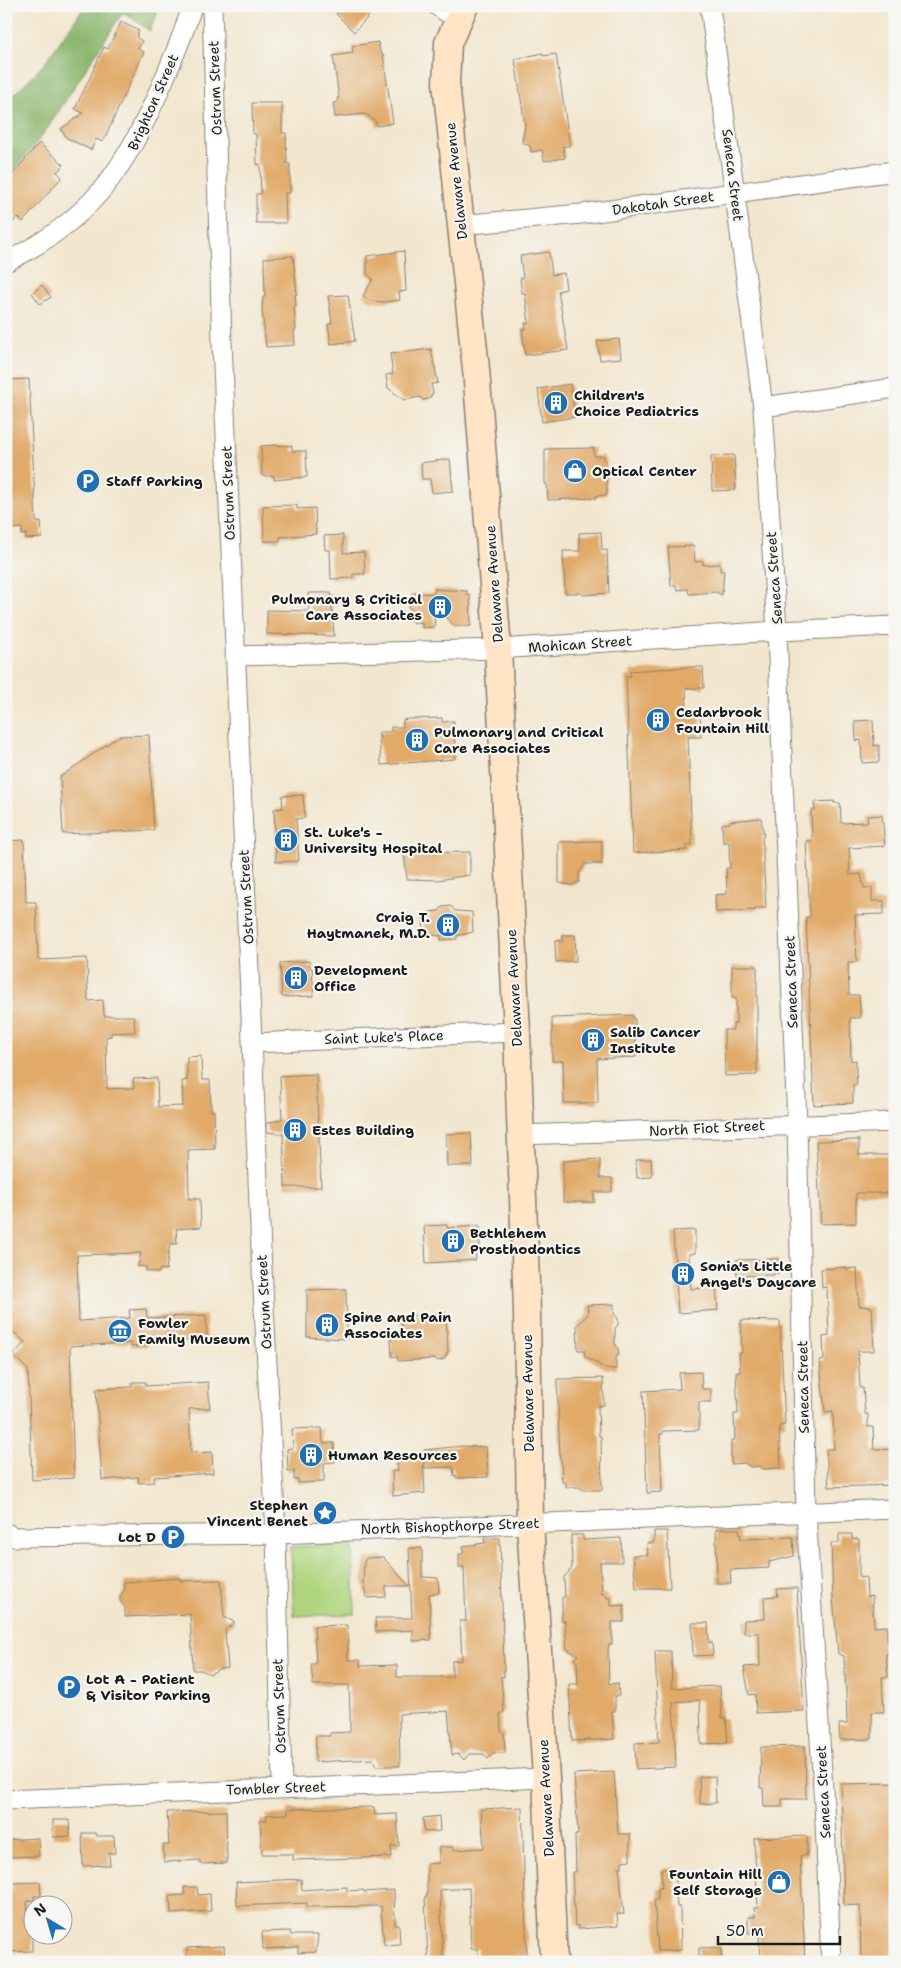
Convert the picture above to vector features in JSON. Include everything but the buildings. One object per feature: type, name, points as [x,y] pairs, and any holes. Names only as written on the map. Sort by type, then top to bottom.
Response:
[{"type":"main road","name":"Delaware Avenue","points":[[462,13],[448,43],[446,83],[487,493],[498,649],[527,1310],[530,1522],[546,1778],[554,1962]]},
{"type":"street","name":"Brighton Street","points":[[6,262],[42,242],[93,202],[125,162],[147,120],[192,6]]},
{"type":"street","name":"Ostrum Street","points":[[212,6],[222,342],[235,656],[276,1534],[282,1788]]},
{"type":"street","points":[[437,6],[462,13]]},
{"type":"street","name":"Seneca Street","points":[[710,6],[763,407],[777,631],[797,1124],[806,1511],[825,1822],[831,1962]]},
{"type":"street","name":"Dakotah Street","points":[[460,225],[581,214],[895,171]]},
{"type":"street","points":[[763,407],[895,388]]},
{"type":"street","name":"Mohican Street","points":[[235,656],[498,649],[777,631],[895,626]]},
{"type":"street","name":"Saint Luke's Place","points":[[252,1043],[516,1032]]},
{"type":"street","name":"North Fiot Street","points":[[520,1135],[895,1122]]},
{"type":"street","name":"North Bishopthorpe Street","points":[[6,1533],[14,1537],[276,1534],[530,1522],[895,1509]]},
{"type":"street","name":"Tombler Street","points":[[6,1800],[546,1778]]},
{"type":"green space","points":[[85,6],[160,6],[150,31],[123,12],[47,129],[6,180],[6,103],[45,63]]},
{"type":"green space","points":[[353,1544],[355,1614],[294,1616],[291,1547]]},
{"type":"place","name":"Children's Choice Pediatrics","points":[[556,403]]},
{"type":"place","name":"Optical Center","points":[[575,471]]},
{"type":"place","name":"Staff Parking","points":[[88,481]]},
{"type":"place","name":"Pulmonary & Critical Care Associates","points":[[440,607]]},
{"type":"place","name":"Cedarbrook Fountain Hill","points":[[658,720]]},
{"type":"place","name":"Pulmonary and Critical Care Associates","points":[[417,740]]},
{"type":"place","name":"St. Luke's - University Hospital","points":[[286,840]]},
{"type":"place","name":"Craig T. Haytmanek, M.D.","points":[[448,925]]},
{"type":"place","name":"Development Office","points":[[296,978]]},
{"type":"place","name":"Salib Cancer Institute","points":[[593,1040]]},
{"type":"place","name":"Estes Building","points":[[295,1130]]},
{"type":"place","name":"Bethlehem Prosthodontics","points":[[453,1241]]},
{"type":"place","name":"Sonia's Little Angel's Daycare","points":[[683,1274]]},
{"type":"place","name":"Spine and Pain Associates","points":[[327,1325]]},
{"type":"place","name":"Fowler Family Museum","points":[[120,1331]]},
{"type":"place","name":"Human Resources","points":[[311,1455]]},
{"type":"place","name":"Stephen Vincent Benet","points":[[325,1513]]},
{"type":"place","name":"Lot D","points":[[173,1537]]},
{"type":"place","name":"Lot A - Patient & Visitor Parking","points":[[69,1687]]},
{"type":"place","name":"Fountain Hill Self Storage","points":[[779,1882]]}]
